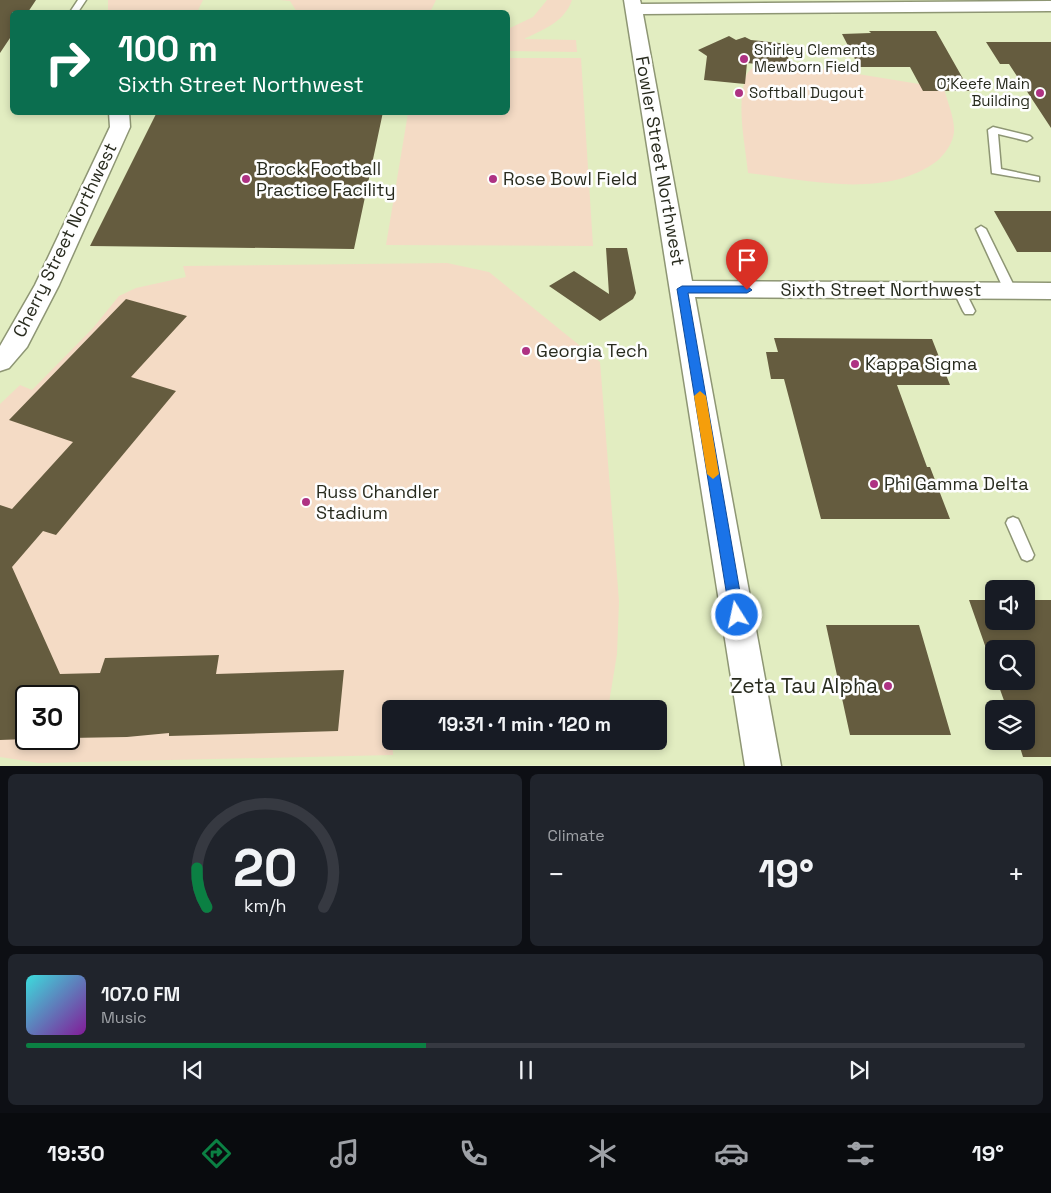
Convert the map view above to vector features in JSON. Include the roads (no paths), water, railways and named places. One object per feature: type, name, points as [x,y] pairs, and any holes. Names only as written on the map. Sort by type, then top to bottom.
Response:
[{"type":"street","points":[[633,5],[1047,3]]},
{"type":"street","name":"Fowler Street Northwest","points":[[633,5],[763,766]]},
{"type":"street","name":"Cherry Street Northwest","points":[[0,362],[14,347],[47,285],[120,127],[119,115]]},
{"type":"street","name":"Sixth Street Northwest","points":[[682,289],[964,300],[1010,290],[1051,290]]},
{"type":"lane","points":[[1027,138],[993,130],[996,171],[1034,179]]},
{"type":"lane","points":[[980,229],[1010,290]]},
{"type":"lane","points":[[1013,523],[1027,555]]},
{"type":"place","name":"Shirley Clements Mewborn Field","points":[[744,59]]},
{"type":"place","name":"Softball Dugout","points":[[739,93]]},
{"type":"place","name":"O'Keefe Main Building","points":[[1040,93]]},
{"type":"place","name":"Brock Football Practice Facility","points":[[246,179]]},
{"type":"place","name":"Rose Bowl Field","points":[[493,179]]},
{"type":"place","name":"Georgia Tech","points":[[526,351]]},
{"type":"place","name":"Kappa Sigma","points":[[855,364]]},
{"type":"place","name":"Phi Gamma Delta","points":[[874,484]]},
{"type":"place","name":"Russ Chandler Stadium","points":[[306,502]]},
{"type":"place","name":"Zeta Tau Alpha","points":[[888,686]]}]
